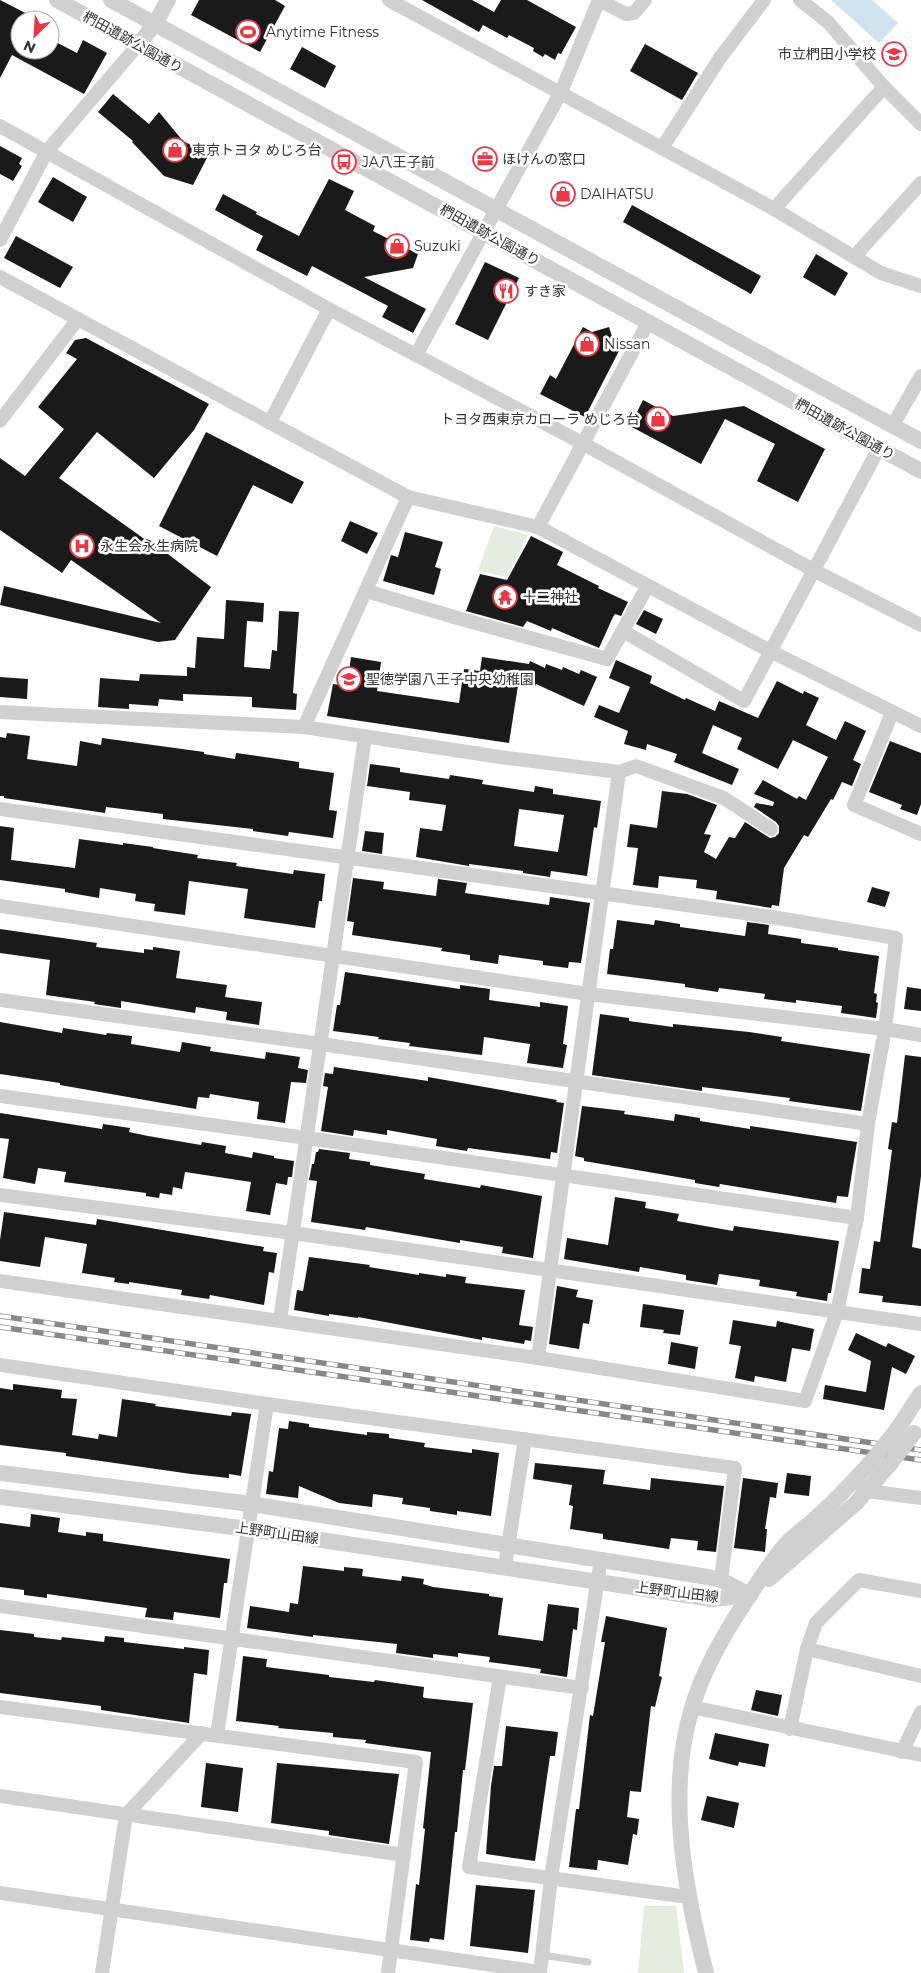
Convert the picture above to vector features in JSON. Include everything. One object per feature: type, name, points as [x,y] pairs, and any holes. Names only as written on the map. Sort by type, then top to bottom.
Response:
[{"type":"street","name":"椚田遺跡公園通り","points":[[57,0],[649,321],[921,471]]},
{"type":"street","name":"椚田遺跡公園通り","points":[[111,0],[921,441]]},
{"type":"street","points":[[0,240],[47,151],[155,24],[168,0]]},
{"type":"street","points":[[389,0],[411,5],[561,92],[774,209],[881,273],[921,286]]},
{"type":"street","points":[[416,355],[561,92],[599,0],[626,14],[634,13],[645,0]]},
{"type":"street","points":[[662,148],[720,58],[764,0]]},
{"type":"street","points":[[800,0],[828,22],[884,87],[921,124]]},
{"type":"street","points":[[774,209],[884,87]]},
{"type":"street","points":[[0,126],[329,309],[815,571],[921,625]]},
{"type":"street","points":[[854,257],[921,183]]},
{"type":"street","points":[[0,278],[408,497],[538,527],[770,652],[921,726]]},
{"type":"street","points":[[270,422],[329,309]]},
{"type":"street","points":[[0,421],[78,319]]},
{"type":"street","points":[[538,527],[649,321]]},
{"type":"street","points":[[893,425],[921,376]]},
{"type":"street","points":[[623,631],[744,701],[879,448]]},
{"type":"street","points":[[304,727],[408,497]]},
{"type":"street","points":[[366,591],[461,619],[607,658],[648,587]]},
{"type":"street","points":[[0,712],[304,727],[500,757],[619,772],[636,766],[724,798],[771,829]]},
{"type":"street","points":[[892,713],[854,806],[921,834]]},
{"type":"street","points":[[280,1320],[366,737]]},
{"type":"street","points":[[538,1358],[619,772]]},
{"type":"street","points":[[0,809],[772,917],[896,938],[885,1029],[868,1124],[857,1218],[837,1312],[805,1401],[538,1358],[0,1281]]},
{"type":"street","points":[[0,906],[588,994],[885,1029],[921,1035]]},
{"type":"street","points":[[0,1000],[320,1044],[868,1124]]},
{"type":"street","points":[[0,1096],[307,1138],[857,1218]]},
{"type":"street","points":[[0,1195],[293,1233],[921,1324]]},
{"type":"street","points":[[0,1365],[267,1404],[735,1468],[721,1580]]},
{"type":"street","points":[[706,1973],[688,1897],[680,1812],[681,1761],[686,1732],[692,1708],[704,1675],[722,1639],[785,1545],[816,1519],[869,1464],[896,1431],[921,1393]]},
{"type":"street","points":[[217,1735],[267,1404]]},
{"type":"street","points":[[750,1595],[819,1536],[867,1491],[918,1428]]},
{"type":"street","points":[[505,1566],[525,1439]]},
{"type":"street","name":"上野町山田線","points":[[0,1473],[251,1504],[601,1559],[721,1580],[750,1595]]},
{"type":"street","points":[[34,1501],[38,1477]]},
{"type":"street","points":[[854,1480],[867,1491],[921,1498]]},
{"type":"street","points":[[138,1515],[139,1490]]},
{"type":"street","name":"上野町山田線","points":[[0,1497],[248,1529],[505,1566],[712,1599],[750,1595]]},
{"type":"street","points":[[378,1548],[381,1525]]},
{"type":"street","points":[[0,1893],[391,1949],[540,1973],[551,1878],[601,1559]]},
{"type":"street","points":[[790,1729],[807,1649],[816,1623],[859,1580],[921,1591]]},
{"type":"street","points":[[0,1606],[582,1688]]},
{"type":"street","points":[[807,1649],[921,1676]]},
{"type":"street","points":[[500,1676],[469,1867],[688,1897]]},
{"type":"street","points":[[0,1707],[416,1762],[388,1973]]},
{"type":"street","points":[[692,1708],[921,1755]]},
{"type":"street","points":[[902,1752],[921,1712]]},
{"type":"street","points":[[102,1973],[126,1814],[202,1733]]},
{"type":"street","points":[[0,1796],[404,1855]]},
{"type":"lane","points":[[542,1955],[588,1962]]},
{"type":"shaded area","points":[[494,526],[528,535],[507,577],[478,571]]},
{"type":"shaded area","points":[[644,1906],[676,1906],[684,1973],[638,1973]]},
{"type":"water","points":[[831,0],[872,0],[898,23],[879,43]]},
{"type":"building","points":[[0,0],[20,10],[10,10],[10,59],[0,78]]},
{"type":"building","points":[[199,0],[275,0],[285,6],[260,52],[191,15]]},
{"type":"building","points":[[422,0],[472,0],[494,12],[501,0],[527,0],[576,27],[561,54],[558,53],[555,60],[545,54],[543,57],[533,51],[534,48],[509,35],[507,38],[483,25],[479,32]]},
{"type":"building","points":[[83,40],[107,53],[84,94],[21,60],[60,60],[60,44],[77,53]]},
{"type":"building","points":[[645,44],[698,73],[682,100],[630,71]]},
{"type":"building","points":[[302,47],[336,66],[325,88],[290,69]]},
{"type":"building","points":[[113,94],[149,124],[159,112],[183,141],[209,154],[193,185],[164,176],[133,141],[98,112]]},
{"type":"building","points":[[0,146],[22,158],[19,164],[22,166],[13,181],[0,174]]},
{"type":"building","points":[[53,177],[87,197],[73,222],[38,202]]},
{"type":"building","points":[[329,179],[354,191],[345,210],[375,226],[373,231],[418,254],[413,268],[364,277],[426,309],[413,333],[382,317],[388,306],[312,266],[307,276],[256,250],[263,236],[215,210],[223,194],[257,212],[256,214],[299,236]]},
{"type":"building","points":[[632,205],[761,276],[751,294],[623,222]]},
{"type":"building","points":[[16,236],[73,267],[60,288],[4,258]]},
{"type":"building","points":[[816,254],[848,273],[835,296],[803,277]]},
{"type":"building","points":[[485,262],[519,278],[488,340],[455,324]]},
{"type":"building","points":[[583,327],[592,332],[609,327],[614,343],[621,347],[585,417],[540,394],[550,375],[556,379]]},
{"type":"building","points":[[86,338],[209,404],[194,430],[154,478],[97,432],[59,478],[150,543],[151,541],[211,587],[175,640],[158,642],[0,605],[4,586],[161,623],[71,560],[62,573],[0,530],[0,458],[25,476],[64,429],[38,407],[77,359],[66,353],[75,340]]},
{"type":"building","points":[[643,400],[673,416],[744,406],[825,449],[798,502],[757,481],[775,444],[725,419],[701,464],[630,426]]},
{"type":"building","points":[[206,432],[304,482],[292,504],[253,485],[217,556],[159,526]]},
{"type":"building","points":[[350,521],[378,533],[367,554],[341,541]]},
{"type":"building","points":[[405,532],[443,542],[435,567],[441,569],[434,595],[383,581],[391,555],[398,557]]},
{"type":"building","points":[[531,536],[563,552],[557,565],[628,602],[621,616],[615,614],[613,617],[599,648],[552,628],[551,631],[527,621],[523,627],[466,611],[480,574],[507,580]]},
{"type":"building","points":[[226,600],[264,603],[263,622],[247,621],[244,667],[270,669],[272,650],[277,651],[279,611],[299,612],[293,693],[297,694],[296,710],[252,707],[252,697],[183,694],[183,701],[159,699],[158,706],[129,704],[129,709],[98,707],[100,678],[139,681],[140,674],[187,676],[187,667],[195,668],[197,637],[224,639]]},
{"type":"building","points":[[644,610],[663,619],[656,634],[636,624]]},
{"type":"building","points":[[351,657],[381,662],[377,691],[459,703],[464,669],[480,671],[482,657],[529,664],[530,661],[545,668],[546,664],[562,670],[563,667],[579,674],[581,670],[597,677],[584,706],[536,684],[535,686],[519,679],[509,743],[327,716],[333,684],[347,686]]},
{"type":"building","points":[[616,660],[652,676],[650,683],[685,700],[686,698],[715,711],[719,701],[758,718],[777,681],[803,694],[804,691],[819,698],[806,725],[836,740],[845,721],[866,731],[853,760],[861,764],[852,786],[842,782],[833,800],[831,799],[808,837],[804,835],[784,868],[779,906],[772,905],[771,908],[716,899],[717,891],[696,888],[697,880],[659,876],[658,888],[633,885],[638,848],[627,847],[630,824],[657,828],[662,791],[687,794],[717,805],[704,834],[711,835],[704,852],[716,859],[729,837],[735,838],[745,822],[770,838],[775,837],[779,833],[779,826],[776,822],[754,807],[756,803],[773,806],[774,802],[754,794],[763,780],[797,799],[799,796],[806,800],[828,757],[793,740],[778,769],[737,749],[742,738],[713,725],[702,753],[739,769],[732,785],[674,762],[677,754],[647,744],[646,750],[624,744],[628,731],[594,717],[599,705],[619,713],[630,687],[609,678]]},
{"type":"building","points":[[0,677],[28,679],[27,699],[0,697]]},
{"type":"building","points":[[7,733],[30,736],[27,759],[77,766],[80,741],[101,745],[102,738],[204,752],[204,754],[235,759],[236,753],[299,762],[299,768],[334,773],[329,810],[337,811],[333,838],[289,832],[288,836],[253,831],[253,829],[163,819],[163,814],[106,807],[105,813],[4,798],[4,796],[0,796],[0,737],[6,738]]},
{"type":"building","points":[[890,741],[921,753],[921,804],[917,815],[900,809],[902,805],[869,792]]},
{"type":"building","points":[[370,764],[400,768],[400,772],[449,779],[450,775],[483,780],[482,784],[534,792],[535,786],[553,789],[553,794],[601,801],[597,828],[594,827],[587,876],[551,871],[550,877],[523,873],[523,871],[469,864],[469,866],[416,857],[420,828],[442,831],[446,805],[409,800],[410,792],[367,786]],"holes":[[[519,809],[564,815],[558,852],[514,846]]]},
{"type":"building","points":[[0,826],[14,828],[11,860],[75,868],[79,839],[153,847],[198,855],[197,858],[237,863],[236,866],[293,874],[294,870],[325,874],[322,901],[319,901],[315,928],[244,918],[248,889],[189,881],[185,915],[154,911],[155,904],[135,901],[136,894],[100,888],[99,898],[65,892],[65,889],[0,880]]},
{"type":"building","points":[[365,831],[384,833],[382,854],[362,851]]},
{"type":"building","points":[[353,878],[384,882],[383,889],[436,896],[438,879],[467,883],[465,893],[549,905],[550,897],[590,903],[581,963],[569,962],[568,968],[543,965],[543,961],[499,955],[498,964],[470,960],[470,955],[441,951],[442,948],[352,935],[354,922],[347,921]]},
{"type":"building","points":[[872,887],[890,892],[885,907],[867,902]]},
{"type":"building","points":[[617,920],[654,925],[655,920],[680,924],[680,927],[745,936],[747,922],[769,925],[768,934],[801,939],[801,943],[879,956],[874,993],[877,994],[876,1002],[878,1003],[876,1018],[841,1013],[842,1006],[796,1000],[796,1003],[764,999],[765,994],[719,988],[718,992],[685,987],[685,984],[607,974],[610,949],[613,949]]},
{"type":"building","points":[[0,929],[97,943],[96,947],[144,953],[144,949],[153,950],[153,947],[180,951],[176,978],[227,985],[225,997],[262,1002],[259,1025],[226,1020],[227,1012],[196,1007],[195,1013],[121,1001],[121,1008],[46,995],[50,960],[0,953]]},
{"type":"building","points":[[345,972],[460,989],[460,985],[490,989],[489,1000],[540,1007],[540,1002],[568,1006],[563,1044],[567,1045],[563,1068],[527,1063],[530,1044],[484,1037],[482,1055],[409,1046],[410,1043],[333,1031],[337,1005],[340,1005]]},
{"type":"building","points":[[907,987],[921,989],[921,1011],[904,1009]]},
{"type":"building","points":[[600,1014],[629,1018],[629,1021],[673,1027],[673,1024],[749,1032],[782,1037],[781,1041],[870,1054],[861,1111],[789,1101],[790,1098],[702,1087],[702,1091],[592,1075]]},
{"type":"building","points":[[0,1022],[62,1033],[63,1028],[106,1035],[107,1033],[132,1036],[131,1044],[180,1052],[182,1042],[211,1047],[210,1051],[265,1059],[266,1052],[300,1057],[298,1068],[308,1070],[306,1083],[291,1082],[285,1123],[257,1119],[259,1102],[210,1094],[209,1098],[198,1097],[196,1109],[60,1085],[60,1083],[0,1074]]},
{"type":"building","points":[[905,1055],[921,1057],[921,1176],[912,1247],[921,1249],[921,1306],[882,1302],[883,1296],[859,1293],[862,1268],[870,1269],[874,1241],[880,1242],[892,1150],[888,1149],[892,1122],[897,1123]]},
{"type":"building","points":[[334,1067],[428,1081],[428,1077],[557,1100],[556,1102],[564,1103],[557,1153],[551,1152],[550,1159],[468,1148],[467,1151],[436,1146],[437,1139],[387,1130],[387,1135],[354,1130],[353,1136],[321,1131],[328,1087],[323,1086],[325,1073],[333,1074]]},
{"type":"building","points":[[582,1106],[625,1111],[624,1114],[674,1121],[675,1114],[700,1118],[700,1121],[750,1129],[750,1126],[857,1142],[848,1197],[837,1196],[836,1203],[720,1184],[719,1187],[695,1183],[695,1180],[584,1161],[584,1158],[575,1156]]},
{"type":"building","points":[[0,1113],[102,1129],[103,1124],[130,1128],[129,1132],[148,1136],[201,1145],[202,1142],[226,1146],[225,1153],[252,1158],[253,1152],[274,1156],[274,1158],[294,1161],[292,1177],[288,1177],[287,1185],[276,1183],[270,1215],[246,1211],[251,1182],[185,1172],[182,1189],[173,1187],[172,1195],[160,1193],[159,1198],[146,1196],[146,1193],[64,1182],[66,1172],[38,1168],[35,1184],[3,1178],[9,1139],[0,1138]]},
{"type":"building","points":[[319,1149],[350,1153],[349,1159],[370,1162],[370,1165],[425,1174],[424,1179],[480,1188],[481,1185],[542,1196],[533,1258],[502,1253],[503,1247],[460,1240],[460,1243],[366,1227],[365,1230],[311,1222],[317,1181],[309,1180],[312,1164],[314,1164],[316,1152]]},
{"type":"building","points":[[615,1197],[646,1202],[645,1208],[679,1214],[677,1221],[733,1231],[734,1226],[839,1241],[831,1293],[828,1293],[827,1301],[796,1296],[797,1292],[759,1286],[760,1280],[719,1274],[717,1285],[686,1280],[686,1275],[640,1267],[639,1272],[564,1259],[567,1238],[608,1245]]},
{"type":"building","points":[[4,1212],[96,1225],[97,1219],[264,1247],[263,1251],[277,1253],[274,1273],[269,1272],[264,1305],[210,1295],[209,1299],[181,1295],[182,1290],[129,1282],[129,1284],[114,1282],[115,1278],[82,1273],[87,1244],[45,1237],[40,1267],[0,1261],[0,1240]]},
{"type":"building","points":[[309,1257],[370,1265],[369,1267],[419,1275],[419,1273],[446,1277],[446,1274],[466,1277],[465,1283],[525,1290],[519,1325],[533,1327],[531,1341],[525,1340],[524,1344],[482,1337],[482,1340],[358,1317],[329,1314],[329,1316],[294,1310],[297,1290],[303,1291]]},
{"type":"building","points":[[557,1286],[578,1290],[576,1297],[593,1300],[589,1324],[583,1323],[579,1349],[549,1344]]},
{"type":"building","points":[[643,1304],[684,1310],[680,1335],[663,1333],[664,1330],[640,1327]]},
{"type":"building","points":[[733,1320],[776,1327],[777,1321],[814,1329],[810,1351],[792,1348],[786,1382],[755,1376],[754,1382],[735,1378],[741,1346],[729,1344]]},
{"type":"building","points":[[856,1333],[886,1347],[888,1343],[915,1356],[906,1374],[892,1367],[884,1410],[823,1399],[825,1385],[866,1392],[871,1361],[848,1350]]},
{"type":"building","points":[[671,1342],[698,1347],[695,1369],[668,1364]]},
{"type":"building","points":[[13,1384],[62,1390],[61,1398],[77,1399],[72,1435],[98,1439],[99,1434],[117,1437],[122,1399],[156,1404],[155,1406],[231,1416],[232,1412],[251,1414],[241,1476],[229,1474],[229,1478],[191,1474],[66,1456],[66,1453],[0,1445],[0,1388],[13,1390]]},
{"type":"building","points":[[289,1421],[309,1424],[309,1427],[367,1435],[367,1432],[389,1434],[389,1438],[425,1443],[424,1447],[472,1453],[472,1449],[499,1453],[491,1516],[457,1511],[457,1515],[430,1511],[430,1508],[402,1504],[403,1498],[373,1494],[372,1507],[339,1503],[299,1486],[298,1498],[266,1494],[269,1471],[273,1472],[279,1428],[288,1429]]},
{"type":"building","points":[[535,1463],[605,1470],[603,1484],[650,1490],[651,1478],[724,1486],[716,1552],[697,1550],[698,1541],[671,1538],[669,1549],[603,1539],[603,1534],[570,1529],[573,1506],[569,1505],[572,1485],[533,1479]]},
{"type":"building","points":[[787,1473],[811,1476],[809,1496],[784,1493]]},
{"type":"building","points":[[743,1478],[778,1483],[776,1498],[770,1497],[765,1529],[767,1529],[765,1552],[734,1548]]},
{"type":"building","points":[[31,1514],[60,1518],[58,1532],[86,1536],[86,1532],[103,1534],[103,1541],[230,1559],[227,1583],[224,1583],[220,1618],[174,1612],[173,1620],[145,1617],[147,1608],[47,1594],[47,1598],[24,1595],[24,1590],[0,1587],[0,1523],[30,1527]]},
{"type":"building","points":[[303,1566],[344,1571],[344,1567],[363,1569],[362,1576],[401,1581],[402,1576],[424,1579],[423,1584],[433,1587],[489,1594],[489,1596],[503,1598],[498,1635],[543,1641],[548,1604],[579,1608],[577,1630],[573,1629],[567,1677],[540,1673],[541,1669],[489,1662],[490,1657],[458,1653],[458,1657],[433,1654],[433,1658],[396,1653],[397,1644],[313,1635],[313,1637],[247,1628],[250,1606],[289,1612],[290,1603],[298,1604]]},
{"type":"building","points":[[606,1616],[667,1628],[659,1676],[662,1677],[655,1707],[651,1706],[641,1792],[630,1791],[627,1817],[639,1819],[637,1835],[633,1834],[628,1865],[598,1860],[597,1870],[569,1867],[576,1809],[579,1809],[590,1715],[593,1716],[605,1642],[601,1642]]},
{"type":"building","points":[[0,1630],[34,1634],[34,1637],[61,1640],[62,1637],[104,1642],[105,1636],[124,1638],[124,1642],[209,1650],[207,1675],[194,1673],[189,1723],[101,1710],[101,1706],[0,1693]]},
{"type":"building","points":[[243,1656],[267,1659],[266,1667],[329,1675],[329,1677],[374,1682],[375,1680],[424,1687],[423,1697],[425,1698],[473,1703],[465,1770],[463,1770],[457,1832],[455,1832],[444,1940],[430,1938],[429,1942],[410,1940],[416,1884],[419,1885],[431,1752],[365,1743],[366,1740],[333,1737],[333,1733],[278,1728],[279,1726],[236,1721]]},
{"type":"building","points":[[756,1690],[782,1695],[778,1716],[751,1710]]},
{"type":"building","points":[[506,1726],[558,1732],[555,1756],[550,1756],[535,1861],[486,1854],[494,1766],[502,1766]]},
{"type":"building","points":[[715,1733],[769,1744],[765,1767],[739,1762],[738,1766],[709,1759]]},
{"type":"building","points":[[206,1763],[243,1768],[238,1812],[201,1807]]},
{"type":"building","points":[[277,1763],[399,1774],[389,1844],[329,1835],[329,1831],[271,1823]]},
{"type":"building","points":[[707,1796],[739,1803],[734,1828],[701,1820]]},
{"type":"building","points":[[476,1885],[535,1890],[528,1953],[470,1946]]},
{"type":"railway","points":[[0,1316],[921,1450]]},
{"type":"railway","points":[[0,1327],[921,1460]]},
{"type":"place","name":"Anytime Fitness","points":[[248,32]]},
{"type":"place","name":"市立椚田小学校","points":[[894,54]]},
{"type":"place","name":"東京トヨタ めじろ台","points":[[175,150]]},
{"type":"place","name":"ほけんの窓口","points":[[485,159]]},
{"type":"place","name":"JA八王子前","points":[[344,162]]},
{"type":"place","name":"DAIHATSU","points":[[563,194]]},
{"type":"place","name":"Suzuki","points":[[397,246]]},
{"type":"place","name":"すき家","points":[[506,291]]},
{"type":"place","name":"Nissan","points":[[587,344]]},
{"type":"place","name":"トヨタ西東京カローラ めじろ台","points":[[658,419]]},
{"type":"place","name":"永生会永生病院","points":[[82,546]]},
{"type":"place","name":"十二神社","points":[[505,597]]},
{"type":"place","name":"聖徳学園八王子中央幼稚園","points":[[349,679]]}]
